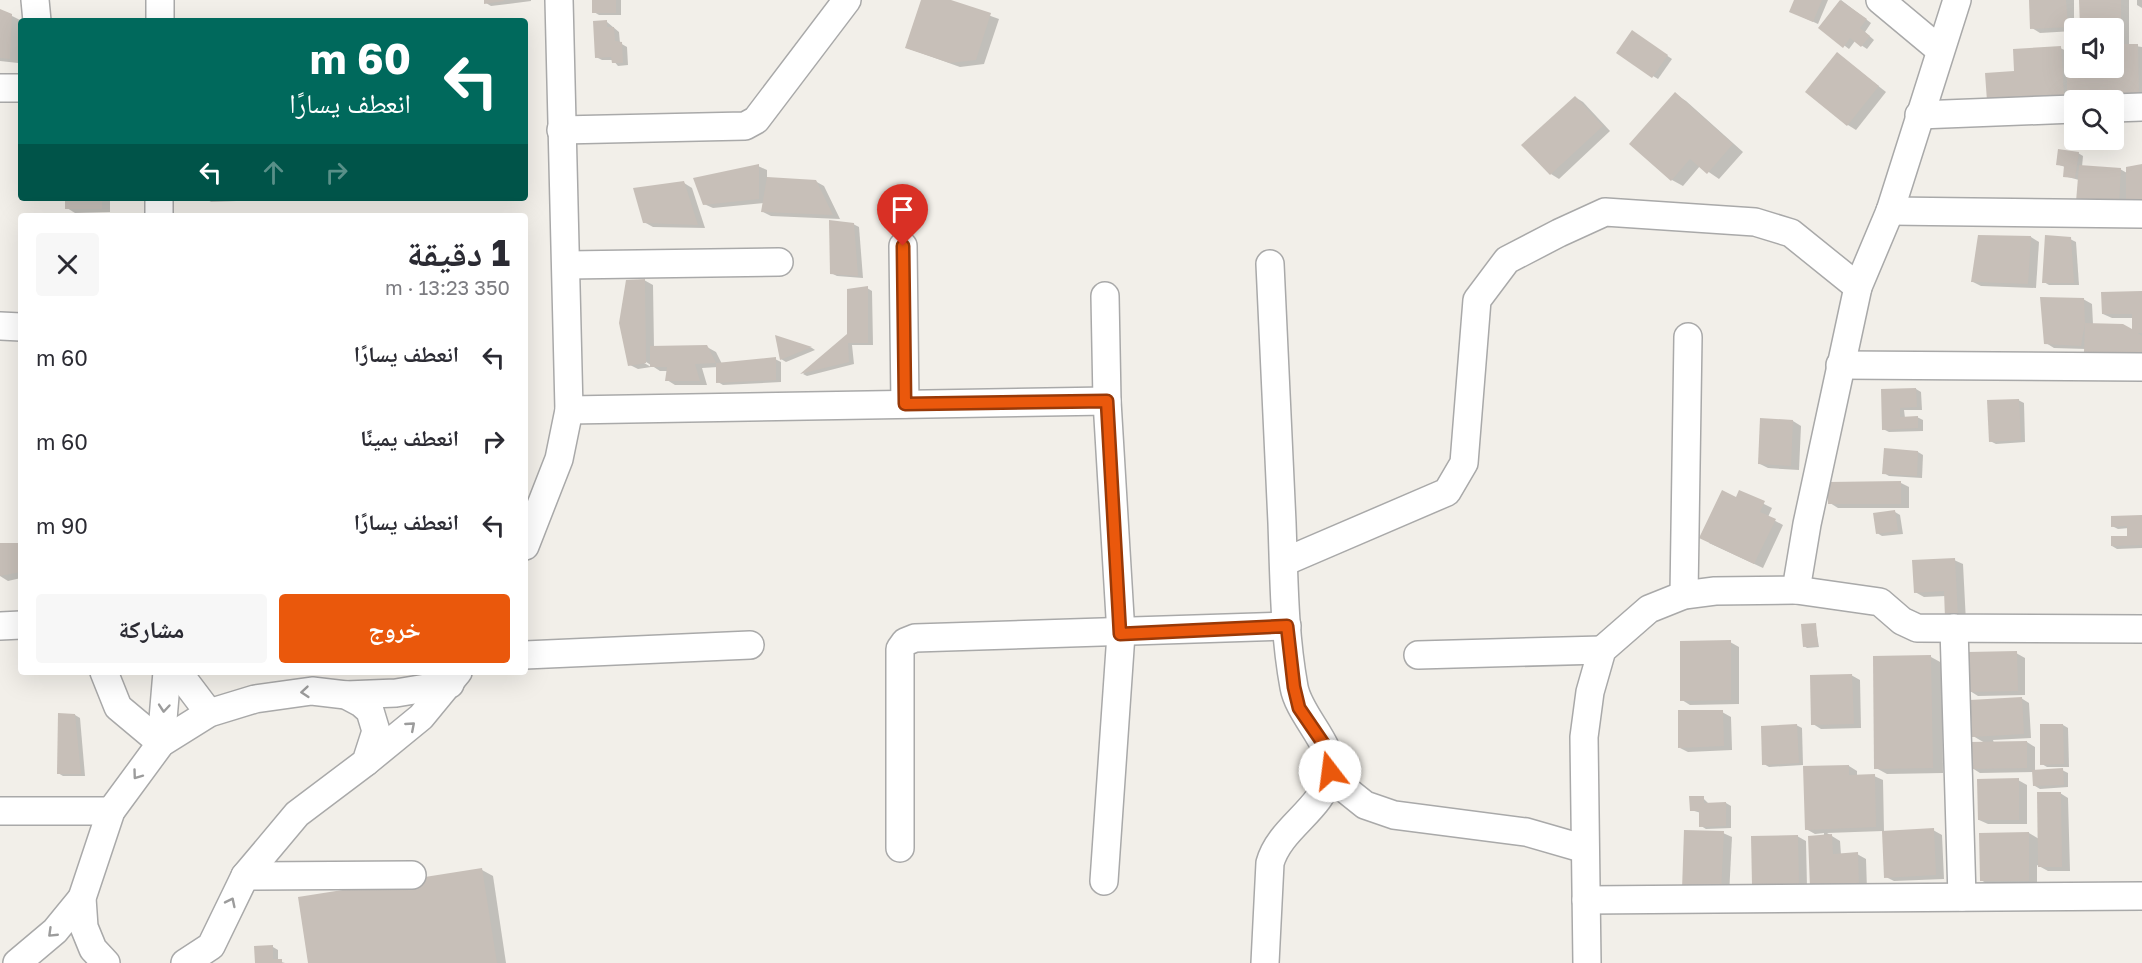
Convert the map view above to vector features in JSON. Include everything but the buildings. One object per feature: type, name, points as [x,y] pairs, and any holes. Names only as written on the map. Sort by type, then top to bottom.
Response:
[{"type":"street","points":[[35,0],[37,18]]},
{"type":"street","points":[[160,0],[160,18]]},
{"type":"street","points":[[528,538],[559,459],[569,410],[567,265],[561,130],[560,0]]},
{"type":"street","points":[[561,130],[745,126],[756,120],[847,0]]},
{"type":"street","points":[[1880,0],[1940,50]]},
{"type":"street","points":[[1796,590],[1806,524],[1858,287],[1890,211],[1957,0]]},
{"type":"street","points":[[0,88],[18,88]]},
{"type":"street","points":[[2124,107],[2142,106]]},
{"type":"street","points":[[1919,116],[2064,109]]},
{"type":"street","points":[[1890,211],[2142,214]]},
{"type":"street","points":[[1284,562],[1447,492],[1464,463],[1477,300],[1507,260],[1559,233],[1605,212],[1755,222],[1791,233],[1858,287]]},
{"type":"street","points":[[903,246],[905,404]]},
{"type":"street","points":[[567,265],[779,262]]},
{"type":"street","points":[[1270,264],[1287,626],[1294,687],[1299,708],[1327,749],[1330,771],[1345,789],[1365,805],[1394,815],[1526,832],[1585,849]]},
{"type":"street","points":[[1104,881],[1120,634],[1107,401],[1105,296]]},
{"type":"street","points":[[0,326],[18,327]]},
{"type":"street","points":[[1684,595],[1688,337]]},
{"type":"street","points":[[1840,365],[2142,367]]},
{"type":"street","points":[[569,410],[1107,401]]},
{"type":"street","points":[[1587,963],[1584,737],[1590,692],[1602,650],[1649,609],[1684,595],[1715,591],[1796,590],[1881,602],[1902,621],[1917,628],[2142,629]]},
{"type":"street","points":[[0,626],[18,626]]},
{"type":"street","points":[[900,848],[900,648],[904,642],[915,638],[1120,634],[1287,626]]},
{"type":"street","points":[[1954,628],[1962,897]]},
{"type":"street","points":[[528,655],[750,645]]},
{"type":"street","points":[[1418,655],[1602,650]]},
{"type":"street","points":[[105,675],[118,707],[161,743]]},
{"type":"street","points":[[161,743],[167,675]]},
{"type":"street","points":[[180,675],[209,713]]},
{"type":"street","points":[[17,963],[55,932],[82,898],[111,811],[161,743],[209,713],[255,699],[312,691],[346,695],[396,693],[454,678]]},
{"type":"street","points":[[185,963],[211,954],[245,876],[297,814],[421,717],[454,678]]},
{"type":"street","points":[[346,695],[370,711],[376,731],[366,762]]},
{"type":"street","points":[[1265,963],[1270,863],[1274,851],[1284,834],[1312,806],[1330,771]]},
{"type":"street","points":[[0,812],[111,811]]},
{"type":"street","points":[[245,876],[412,875]]},
{"type":"street","points":[[1586,900],[2142,896]]},
{"type":"street","points":[[82,898],[84,927],[93,949],[106,963]]},
{"type":"route","points":[[903,246],[905,404],[1107,401],[1120,634],[1287,626],[1294,687],[1299,708],[1327,749],[1330,771]]}]
